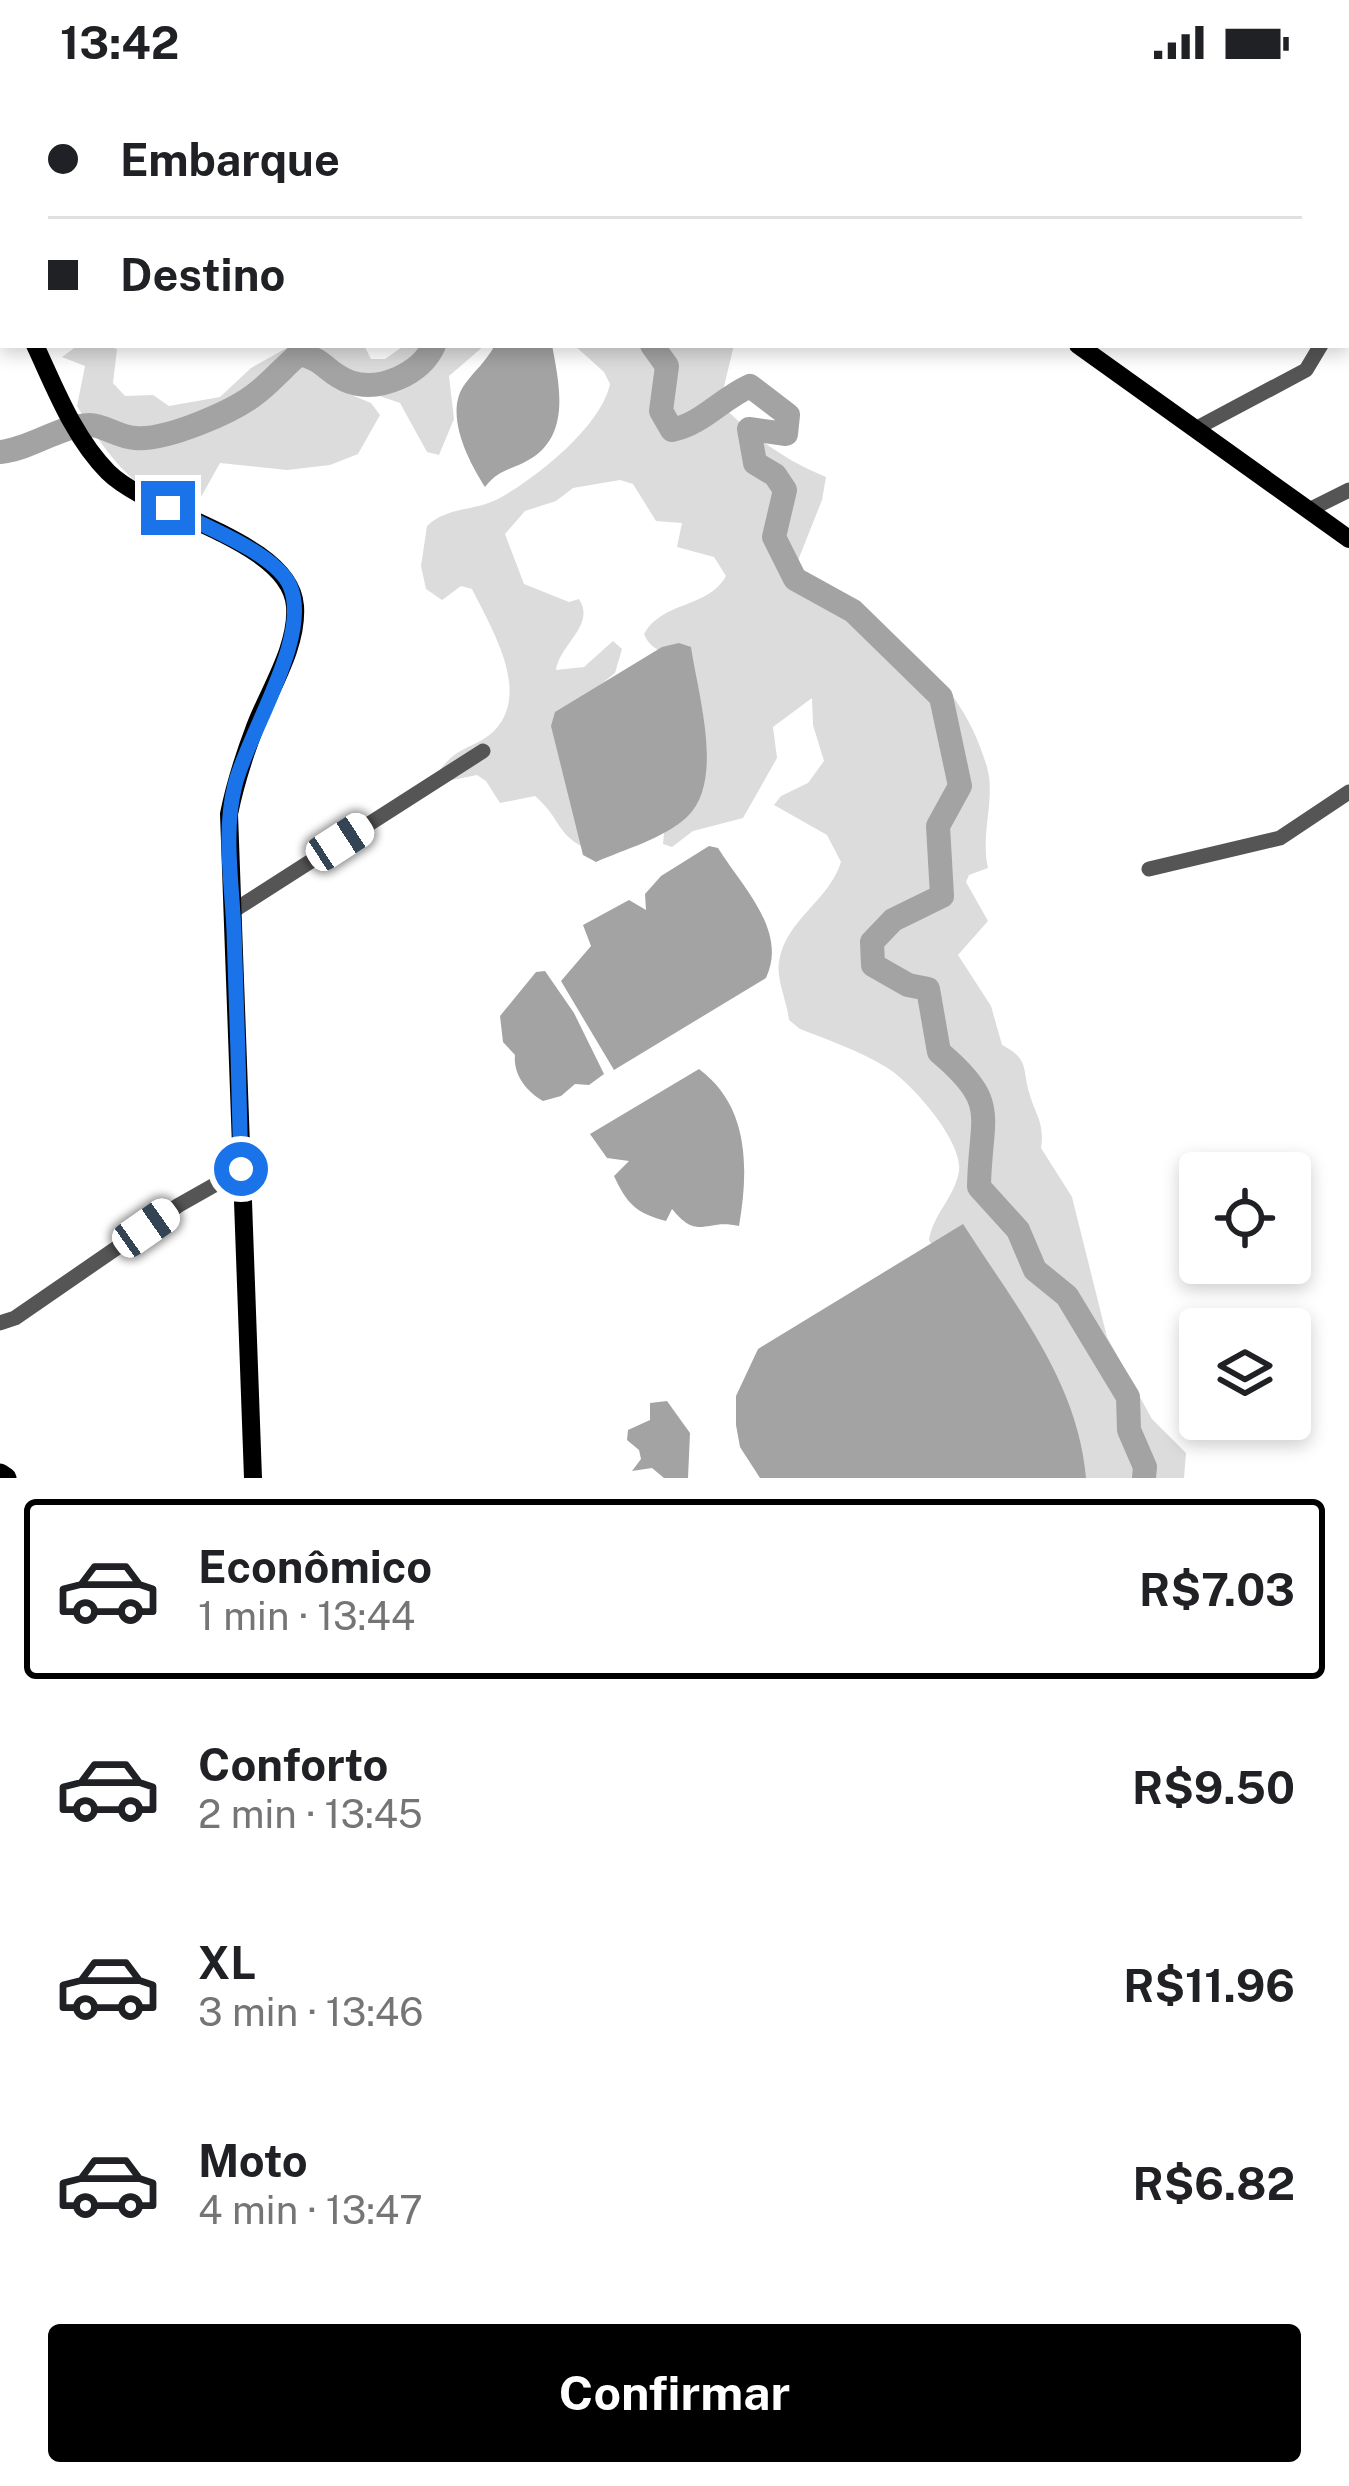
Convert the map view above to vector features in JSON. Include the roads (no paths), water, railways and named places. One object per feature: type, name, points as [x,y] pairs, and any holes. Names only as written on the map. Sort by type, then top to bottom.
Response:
[{"type":"main road","points":[[36,348],[61,401],[108,472],[131,489],[242,545],[290,583],[295,606],[293,636],[255,727],[229,814],[254,1478]]},
{"type":"main road","points":[[1082,348],[1349,539]]},
{"type":"street","points":[[1195,429],[1306,370],[1319,348]]},
{"type":"street","points":[[1309,510],[1349,490]]},
{"type":"street","points":[[233,911],[483,751]]},
{"type":"street","points":[[1149,869],[1280,838],[1349,792]]},
{"type":"street","points":[[0,1323],[15,1318],[179,1205],[241,1169]]},
{"type":"waterway","points":[[0,452],[78,426],[135,438],[181,430],[247,400],[299,354],[350,382],[374,385],[410,372],[432,348]]},
{"type":"waterway","points":[[654,348],[667,366],[661,411],[672,430],[750,386],[788,415],[786,434],[749,429],[755,463],[775,475],[785,490],[774,537],[795,579],[853,611],[941,697],[960,786],[938,826],[942,896],[893,920],[872,942],[873,965],[908,985],[928,989],[939,1052],[972,1085],[983,1112],[979,1187],[1018,1230],[1035,1270],[1067,1296],[1128,1397],[1129,1430],[1145,1467],[1144,1478]]}]
